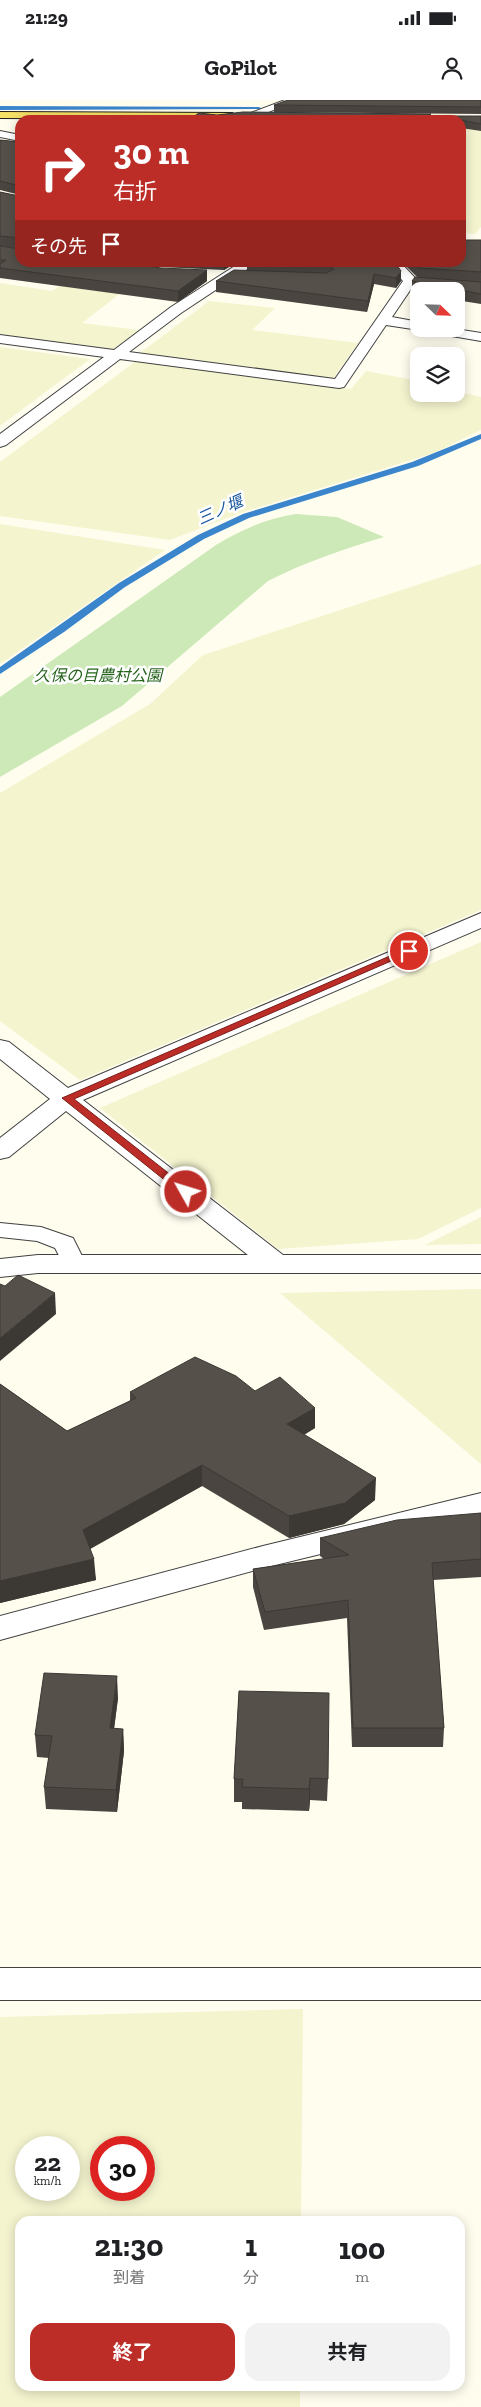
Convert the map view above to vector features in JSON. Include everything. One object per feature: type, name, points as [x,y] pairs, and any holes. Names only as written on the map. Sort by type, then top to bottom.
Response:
[{"type":"main road","points":[[0,115],[15,115]]},
{"type":"street","points":[[249,115],[295,100]]},
{"type":"street","points":[[0,134],[15,137]]},
{"type":"street","points":[[0,442],[118,354],[227,276],[243,267]]},
{"type":"street","points":[[0,339],[339,384],[383,320],[414,283],[397,267]]},
{"type":"street","points":[[208,275],[227,276]]},
{"type":"street","points":[[383,320],[410,324]]},
{"type":"street","points":[[465,334],[481,337]]},
{"type":"street","points":[[0,1151],[67,1098],[481,920]]},
{"type":"street","points":[[0,1047],[275,1263]]},
{"type":"street","points":[[0,1268],[38,1264],[481,1264]]},
{"type":"street","points":[[0,1628],[263,1557],[481,1504]]},
{"type":"street","points":[[0,1984],[481,1984]]},
{"type":"lane","points":[[227,276],[246,276]]},
{"type":"lane","points":[[0,1230],[41,1234],[65,1242],[74,1264]]},
{"type":"green space","points":[[466,120],[481,120],[481,227],[475,234],[466,233]]},
{"type":"green space","points":[[86,269],[127,288],[82,323],[139,330],[112,350],[0,335],[0,283],[52,291]]},
{"type":"green space","points":[[209,301],[275,308],[252,330],[358,343],[332,380],[140,353]]},
{"type":"green space","points":[[0,347],[90,359],[0,426]]},
{"type":"green space","points":[[136,361],[351,389],[366,371],[410,379],[410,402],[465,402],[465,393],[481,397],[481,430],[434,453],[240,513],[170,540],[0,516],[0,462]]},
{"type":"green space","name":"久保の目農村公園","points":[[296,514],[337,517],[384,537],[325,556],[268,581],[122,706],[0,777],[0,697],[216,545],[254,525]]},
{"type":"green space","points":[[0,524],[165,550],[0,664]]},
{"type":"green space","points":[[481,564],[481,910],[80,1080],[0,1021],[0,793],[150,704],[203,655]]},
{"type":"green space","points":[[481,942],[481,1208],[418,1239],[278,1249],[100,1108]]},
{"type":"green space","points":[[481,1217],[481,1244],[425,1245]]},
{"type":"green space","points":[[481,1289],[481,1464],[280,1293]]},
{"type":"green space","points":[[303,2009],[301,2216],[15,2216],[15,2391],[300,2391],[300,2407],[0,2407],[0,2017]]},
{"type":"building","points":[[288,100],[481,100],[481,107],[274,105]]},
{"type":"building","points":[[243,112],[431,114],[428,115],[217,115]]},
{"type":"building","points":[[199,113],[217,115],[196,115]]},
{"type":"building","points":[[466,116],[481,116],[481,124],[466,121]]},
{"type":"building","points":[[0,140],[15,142],[15,185],[0,181]]},
{"type":"building","points":[[0,192],[15,195],[15,238],[0,236]]},
{"type":"building","points":[[466,240],[481,240],[481,272],[419,268],[466,267]]},
{"type":"building","points":[[0,246],[15,248],[15,267],[154,267],[207,270],[178,291],[0,268],[0,264],[6,260],[0,260]]},
{"type":"building","points":[[331,267],[398,267],[401,271],[396,278],[374,274],[368,301],[216,281],[234,270],[326,273],[334,269]]},
{"type":"building","points":[[415,277],[481,282],[481,294],[465,291],[465,282],[412,281]]},
{"type":"building","points":[[18,1275],[55,1293],[0,1338],[0,1284],[5,1286]]},
{"type":"building","points":[[195,1357],[236,1376],[255,1391],[280,1377],[315,1408],[287,1424],[376,1478],[345,1503],[289,1516],[202,1465],[83,1530],[94,1559],[0,1581],[0,1384],[67,1431],[136,1398],[130,1392]]},
{"type":"building","points":[[481,1513],[481,1559],[432,1563],[444,1728],[353,1728],[348,1600],[265,1612],[253,1569],[349,1555],[320,1538],[397,1520]]},
{"type":"building","points":[[44,1673],[117,1676],[110,1728],[123,1729],[116,1790],[44,1787],[52,1736],[35,1735]]},
{"type":"building","points":[[239,1691],[329,1693],[328,1779],[310,1778],[309,1789],[242,1787],[243,1779],[234,1779]]},
{"type":"waterway","points":[[0,108],[259,109]]},
{"type":"waterway","name":"三ノ堰","points":[[0,671],[61,630],[122,585],[201,537],[246,516],[415,464],[481,436]]},
{"type":"route","points":[[186,1192],[67,1098],[409,951]]}]
